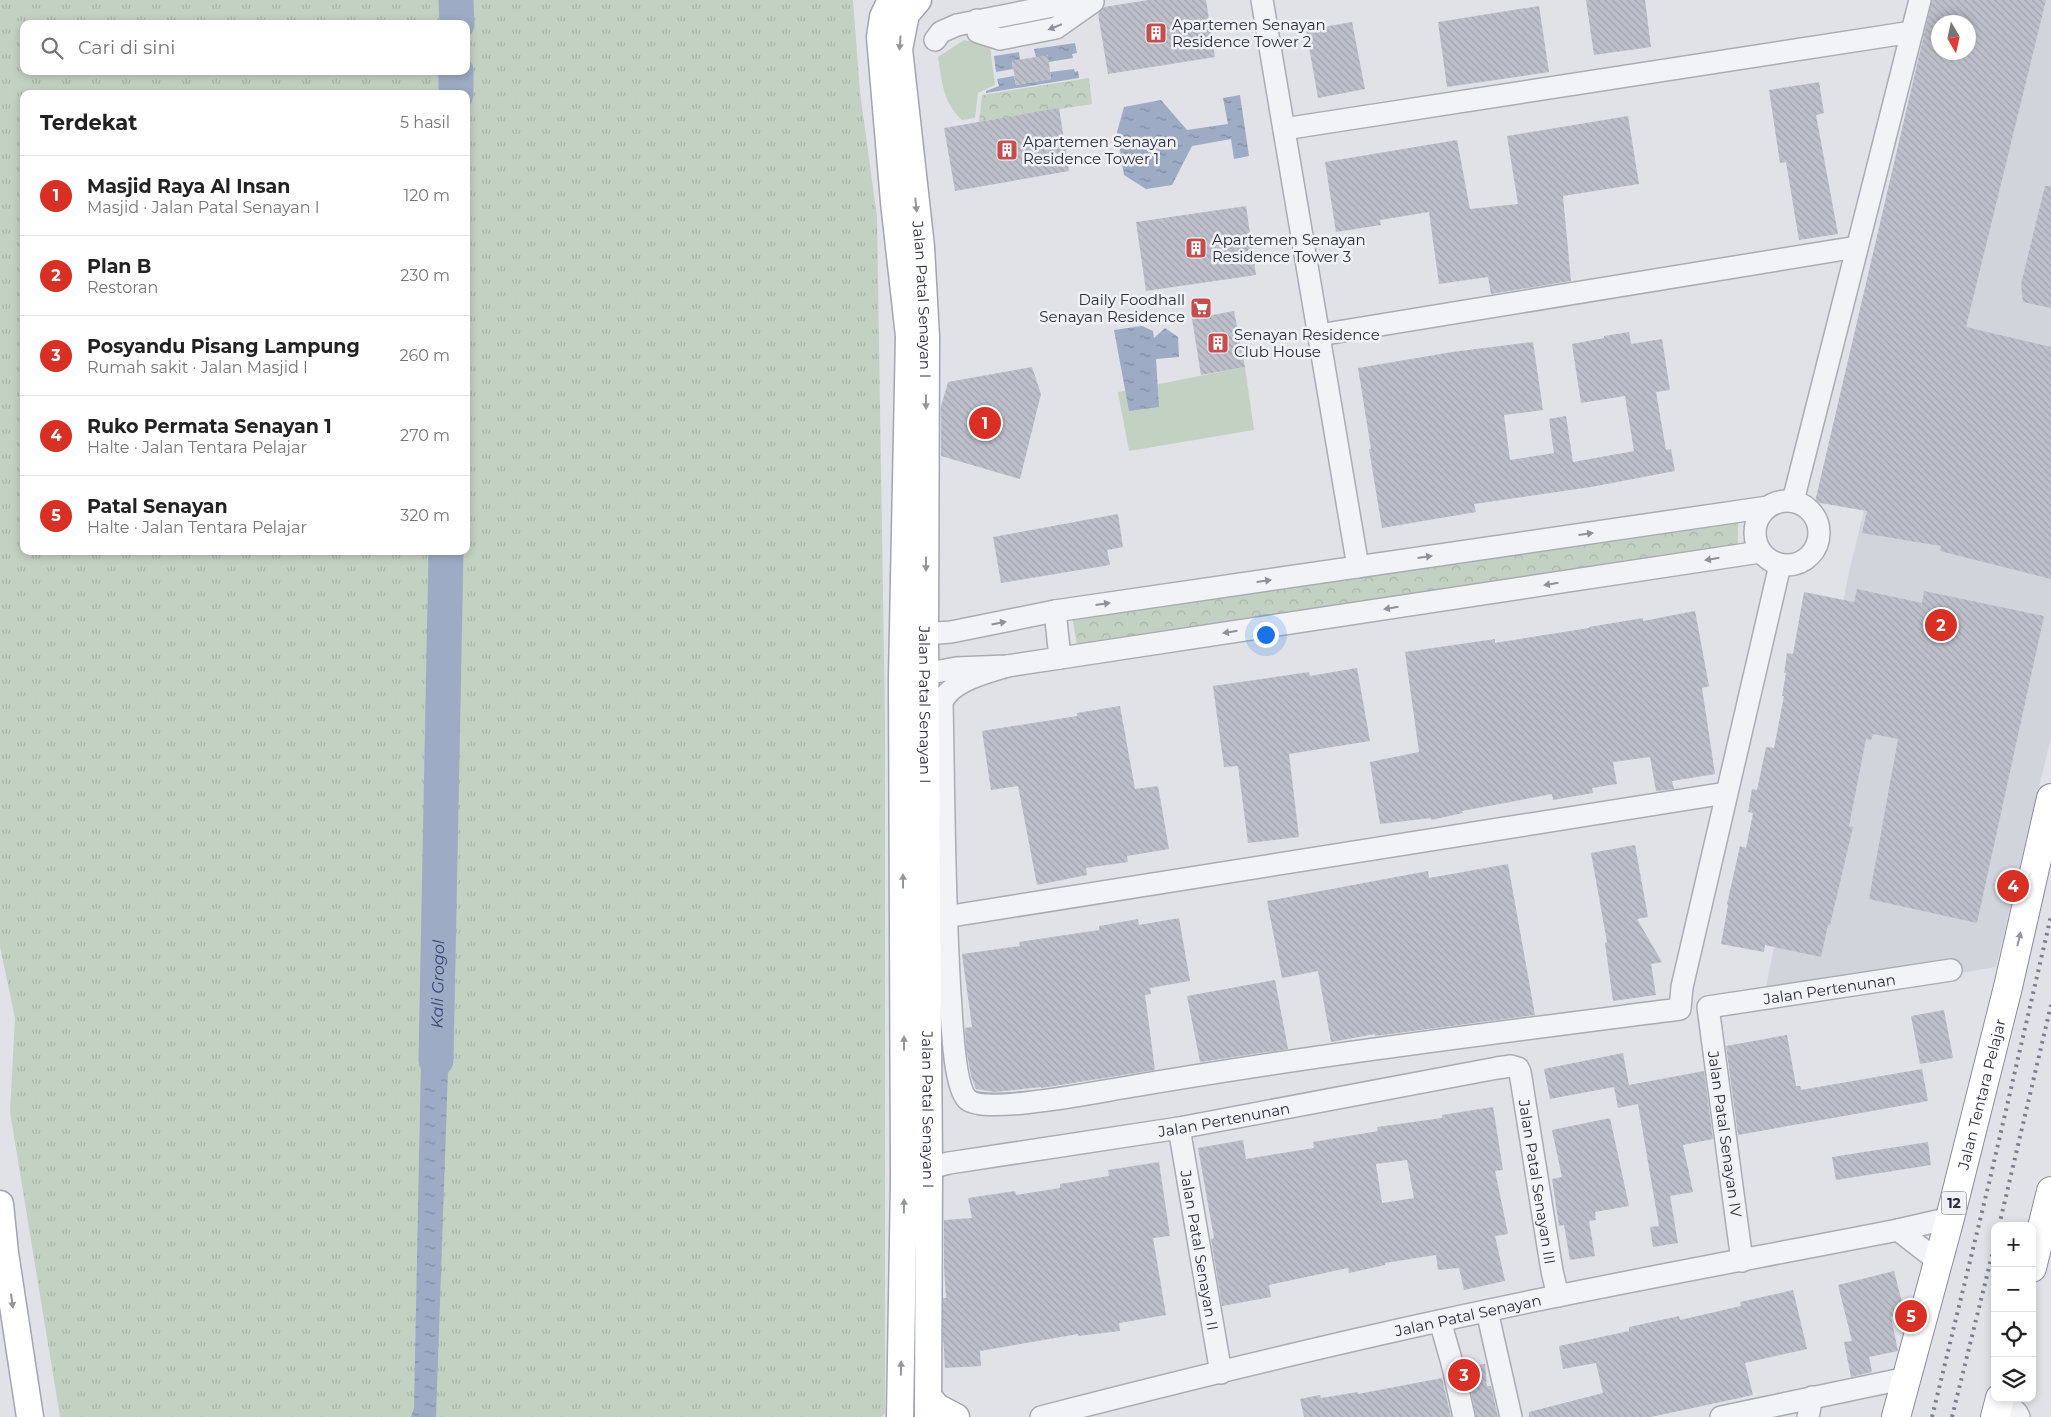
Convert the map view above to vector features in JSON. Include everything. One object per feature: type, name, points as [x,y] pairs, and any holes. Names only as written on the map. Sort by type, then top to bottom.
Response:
[{"type":"highway","name":"Jalan Tentara Pelajar","points":[[1896,1417],[1950,1218],[2008,987],[2051,798]]},
{"type":"highway","points":[[2032,1267],[2051,1191]]},
{"type":"highway","points":[[1995,1417],[2000,1402]]},
{"type":"main road","name":"Jalan Patal Senayan I","points":[[891,0],[883,17],[880,37],[909,336],[914,635],[900,1417]]},
{"type":"main road","name":"Jalan Patal Senayan I","points":[[914,635],[926,337],[921,247],[899,49],[906,14],[918,0]]},
{"type":"main road","name":"Jalan Patal Senayan I","points":[[914,676],[929,1168],[928,1408]]},
{"type":"main road","points":[[0,1204],[3,1247],[30,1417]]},
{"type":"main road","points":[[928,1408],[937,1407],[956,1417]]},
{"type":"street","points":[[935,40],[941,32],[977,20],[1084,0]]},
{"type":"street","points":[[977,20],[978,32],[1000,39],[1056,28],[1095,0]]},
{"type":"street","points":[[1262,0],[1358,567]]},
{"type":"street","points":[[1793,501],[1920,0]]},
{"type":"street","points":[[1284,129],[1912,32]]},
{"type":"street","points":[[1319,335],[1857,247]]},
{"type":"street","points":[[914,635],[951,632],[1055,611],[1768,507],[1780,502],[1793,501],[1804,506],[1814,514],[1818,525],[1819,538],[1815,551],[1806,560],[1793,565],[1780,565],[1769,561],[1760,552],[1755,540],[1755,528],[1759,516],[1768,507]]},
{"type":"street","points":[[914,676],[956,668],[1007,666],[1760,552]]},
{"type":"street","points":[[1007,666],[981,675],[950,690],[942,702],[945,917],[951,1018],[961,1090],[968,1100],[982,1105],[1040,1101],[1246,1066],[1680,1008],[1682,987],[1780,565]]},
{"type":"street","points":[[1055,611],[1060,658]]},
{"type":"street","points":[[945,917],[1726,793]]},
{"type":"street","name":"Jalan Pertenunan","points":[[1708,1007],[1951,970]]},
{"type":"street","name":"Jalan Patal Senayan IV","points":[[1708,1007],[1742,1261]]},
{"type":"street","name":"Jalan Pertenunan","points":[[929,1168],[949,1163],[1179,1128],[1497,1068],[1511,1066],[1518,1068]]},
{"type":"street","name":"Jalan Patal Senayan III","points":[[1518,1068],[1552,1271],[1558,1296]]},
{"type":"street","name":"Jalan Patal Senayan II","points":[[1179,1128],[1221,1373]]},
{"type":"street","name":"Jalan Patal Senayan","points":[[1041,1417],[1440,1321],[1950,1218]]},
{"type":"street","points":[[1898,1230],[1938,1262]]},
{"type":"street","points":[[1486,1311],[1511,1417]]},
{"type":"street","points":[[1440,1321],[1464,1417]]},
{"type":"street","points":[[1735,1416],[1810,1407],[1906,1378]]},
{"type":"street","points":[[2006,1402],[2017,1412],[2018,1417]]},
{"type":"shaded area","points":[[1985,0],[2051,0],[2051,737],[1996,967],[1762,1007],[1848,577],[1971,60],[1976,60],[1976,38]]},
{"type":"green space","points":[[0,0],[853,0],[860,92],[877,217],[885,718],[885,1413],[881,1417],[60,1417],[10,1112],[15,1018],[0,947]]},
{"type":"green space","points":[[964,40],[990,47],[995,85],[978,93],[975,118],[962,120],[947,99],[942,83],[938,57]]},
{"type":"green space","points":[[1089,78],[1092,104],[979,122],[982,95]]},
{"type":"green space","points":[[1245,367],[1254,430],[1129,451],[1118,392]]},
{"type":"green space","points":[[1738,517],[1738,544],[1077,646],[1072,616]]},
{"type":"water","points":[[1075,43],[1077,53],[1072,54],[1073,58],[1049,62],[1036,57],[1034,49]]},
{"type":"water","points":[[1019,52],[1020,60],[1012,61],[1013,69],[996,72],[994,56]]},
{"type":"water","points":[[1074,69],[1075,72],[1078,71],[1079,78],[986,93],[986,91],[999,86],[997,79],[1014,76],[1016,85],[1051,79],[1050,72]]},
{"type":"water","points":[[1240,95],[1249,156],[1234,159],[1231,139],[1192,146],[1172,185],[1146,189],[1124,175],[1117,132],[1124,107],[1161,100],[1187,130],[1228,124],[1223,98]]},
{"type":"water","points":[[1142,326],[1153,331],[1154,338],[1165,328],[1178,337],[1179,357],[1156,359],[1159,407],[1129,411],[1114,330]]},
{"type":"water","points":[[422,1011],[450,1013],[436,1417],[411,1417],[414,1408]]},
{"type":"building","name":"Apartemen Senayan Residence Tower 2","points":[[1149,0],[1206,0],[1215,57],[1108,74],[1098,14],[1104,7]]},
{"type":"building","points":[[1586,0],[1645,0],[1651,47],[1594,55]]},
{"type":"building","points":[[1932,0],[2046,0],[1966,327],[2051,347],[2051,579],[1940,551],[1941,546],[1862,533],[1867,511],[1815,502]]},
{"type":"building","points":[[1539,6],[1549,72],[1447,87],[1438,22]]},
{"type":"building","points":[[1352,22],[1365,89],[1318,98],[1306,30]]},
{"type":"building","points":[[1048,55],[1051,79],[1016,85],[1012,61]]},
{"type":"building","points":[[1819,82],[1824,113],[1816,115],[1838,234],[1799,240],[1786,162],[1780,163],[1769,90]]},
{"type":"building","name":"Apartemen Senayan Residence Tower 1","points":[[1059,108],[1069,171],[955,191],[944,128]]},
{"type":"building","points":[[1628,116],[1639,184],[1563,196],[1571,281],[1491,294],[1488,277],[1439,284],[1429,212],[1380,220],[1381,225],[1336,232],[1325,162],[1457,140],[1470,209],[1518,204],[1507,136]]},
{"type":"building","points":[[2045,186],[2051,186],[2051,308],[2023,302],[2021,284]]},
{"type":"building","name":"Apartemen Senayan Residence Tower 3","points":[[1246,206],[1256,275],[1146,291],[1136,222]]},
{"type":"building","name":"Senayan Residence Club House","points":[[1234,311],[1245,367],[1201,375],[1192,319]]},
{"type":"building","points":[[1629,332],[1631,344],[1662,339],[1670,390],[1656,392],[1666,450],[1671,449],[1675,471],[1591,487],[1474,504],[1476,512],[1382,528],[1358,368],[1452,352],[1533,342],[1543,410],[1504,415],[1510,460],[1554,453],[1549,419],[1566,416],[1573,462],[1634,451],[1625,396],[1581,403],[1572,344]]},
{"type":"building","points":[[1032,367],[1041,394],[1020,479],[941,456],[941,406],[948,382]]},
{"type":"building","points":[[1118,514],[1123,547],[1107,550],[1110,565],[1001,583],[993,537]]},
{"type":"building","points":[[1857,589],[1922,603],[1924,591],[2044,616],[1977,923],[1869,899],[1898,739],[1873,734],[1871,740],[1866,739],[1849,826],[1853,827],[1821,957],[1765,945],[1764,952],[1721,944],[1727,904],[1740,846],[1746,848],[1753,813],[1748,812],[1752,789],[1757,790],[1766,747],[1774,748],[1784,696],[1782,696],[1787,653],[1793,654],[1804,592],[1854,602]]},
{"type":"building","points":[[1695,611],[1709,686],[1702,688],[1715,774],[1672,781],[1674,789],[1656,791],[1650,757],[1613,762],[1617,784],[1592,788],[1593,793],[1553,800],[1552,794],[1462,811],[1463,813],[1431,820],[1431,818],[1380,824],[1370,762],[1419,752],[1405,652],[1495,639],[1495,643],[1643,618],[1643,621]]},
{"type":"building","points":[[1357,668],[1370,741],[1289,754],[1299,837],[1248,843],[1238,766],[1224,767],[1213,686],[1309,672],[1310,676]]},
{"type":"building","points":[[1120,706],[1135,789],[1158,786],[1169,849],[1127,856],[1128,862],[1086,868],[1087,875],[1037,885],[1018,786],[991,790],[982,731],[1077,716],[1077,713]]},
{"type":"building","points":[[1635,845],[1648,917],[1637,919],[1662,962],[1651,964],[1656,995],[1613,1001],[1605,943],[1607,942],[1591,853]]},
{"type":"building","points":[[1508,864],[1535,1015],[1375,1036],[1375,1034],[1331,1042],[1318,971],[1282,978],[1267,901],[1428,871],[1429,878]]},
{"type":"building","points":[[1179,918],[1190,981],[1150,988],[1151,994],[1145,995],[1155,1070],[1041,1088],[995,1092],[976,1089],[971,1076],[966,1048],[965,1028],[972,1027],[962,954],[1020,946],[1019,942],[1099,930],[1099,926],[1138,919],[1139,925]]},
{"type":"building","points":[[1275,980],[1288,1049],[1200,1062],[1187,996]]},
{"type":"building","points":[[1944,1010],[1953,1058],[1920,1064],[1911,1016]]},
{"type":"building","points":[[1787,1035],[1796,1086],[1800,1086],[1801,1090],[1922,1069],[1928,1101],[1738,1135],[1726,1046]]},
{"type":"building","points":[[1623,1053],[1629,1085],[1704,1071],[1713,1139],[1683,1145],[1693,1192],[1670,1196],[1678,1243],[1653,1247],[1650,1227],[1659,1226],[1638,1104],[1618,1108],[1614,1087],[1550,1099],[1544,1069]]},
{"type":"building","points":[[1493,1107],[1503,1170],[1495,1171],[1508,1234],[1495,1236],[1505,1281],[1464,1290],[1459,1268],[1438,1270],[1436,1255],[1385,1263],[1385,1265],[1349,1273],[1348,1268],[1269,1285],[1271,1297],[1222,1306],[1211,1239],[1214,1238],[1198,1148],[1243,1140],[1246,1159],[1314,1148],[1313,1142],[1378,1131],[1377,1127],[1442,1118],[1442,1115]],"holes":[[[1407,1160],[1414,1198],[1382,1203],[1376,1164]]]},
{"type":"building","points":[[1610,1118],[1629,1206],[1595,1212],[1596,1220],[1589,1221],[1595,1256],[1570,1260],[1564,1225],[1559,1226],[1552,1179],[1562,1177],[1552,1130]]},
{"type":"building","points":[[1928,1142],[1931,1165],[1836,1180],[1832,1157]]},
{"type":"building","points":[[1159,1162],[1170,1236],[1153,1238],[1166,1315],[1119,1323],[1120,1331],[1078,1336],[1078,1334],[980,1351],[981,1366],[945,1368],[943,1337],[943,1298],[946,1298],[944,1220],[972,1218],[968,1198],[1015,1191],[1016,1195],[1060,1188],[1060,1184],[1109,1176],[1108,1170]]},
{"type":"building","points":[[1894,1271],[1905,1314],[1891,1317],[1898,1351],[1869,1357],[1872,1372],[1851,1377],[1844,1342],[1852,1341],[1838,1285]]},
{"type":"building","points":[[1793,1290],[1807,1349],[1745,1363],[1753,1395],[1651,1417],[1529,1417],[1529,1412],[1603,1393],[1596,1363],[1563,1369],[1559,1346],[1629,1331],[1629,1327],[1679,1316],[1680,1320],[1741,1306],[1740,1302]]},
{"type":"building","points":[[1485,1364],[1487,1386],[1491,1386],[1498,1417],[1476,1417],[1466,1366]]},
{"type":"building","points":[[1442,1378],[1451,1417],[1304,1417],[1300,1399],[1320,1395],[1321,1398],[1358,1392],[1358,1394]]},
{"type":"waterway","name":"Kali Grogol","points":[[456,0],[457,20]]},
{"type":"waterway","name":"Kali Grogol","points":[[456,75],[456,90]]},
{"type":"waterway","name":"Kali Grogol","points":[[436,1060],[446,555]]},
{"type":"railway","points":[[1932,1417],[2051,916]]},
{"type":"railway","points":[[2000,1222],[2051,1005]]},
{"type":"railway","points":[[1952,1417],[1991,1259]]},
{"type":"place","name":"Apartemen Senayan Residence Tower 2","points":[[1156,33]]},
{"type":"place","name":"Apartemen Senayan Residence Tower 1","points":[[1007,150]]},
{"type":"place","name":"Apartemen Senayan Residence Tower 3","points":[[1196,248]]},
{"type":"place","name":"Daily Foodhall Senayan Residence","points":[[1201,308]]},
{"type":"place","name":"Senayan Residence Club House","points":[[1218,343]]},
{"type":"place","name":"Masjid Raya Al Insan","points":[[985,423]]},
{"type":"place","name":"Plan B","points":[[1941,625]]},
{"type":"place","name":"Ruko Permata Senayan 1","points":[[2013,886]]},
{"type":"place","name":"Patal Senayan","points":[[1911,1316]]},
{"type":"place","name":"Posyandu Pisang Lampung","points":[[1464,1375]]}]
